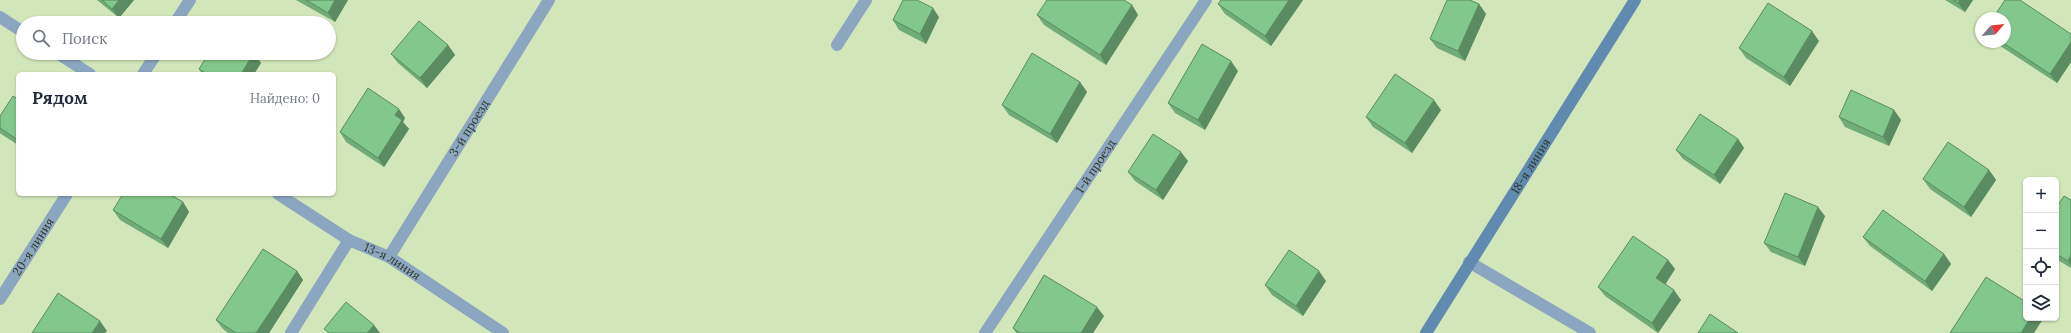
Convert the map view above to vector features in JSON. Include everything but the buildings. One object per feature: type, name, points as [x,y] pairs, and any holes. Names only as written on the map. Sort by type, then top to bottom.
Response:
[{"type":"street","points":[[180,16],[190,0]]},
{"type":"street","name":"3-й проезд","points":[[389,257],[549,0]]},
{"type":"street","points":[[837,45],[866,0]]},
{"type":"street","name":"1-й проезд","points":[[985,333],[1206,0]]},
{"type":"street","name":"18-я линия","points":[[1426,333],[1469,262],[1635,0]]},
{"type":"street","points":[[0,17],[16,27]]},
{"type":"street","points":[[68,60],[87,72]]},
{"type":"street","points":[[144,72],[152,60]]},
{"type":"street","name":"20-я линия","points":[[0,299],[66,196]]},
{"type":"street","name":"13-я линия","points":[[281,196],[349,240],[389,257],[503,333]]},
{"type":"street","points":[[291,333],[349,240]]},
{"type":"street","points":[[1469,262],[1590,333]]}]
